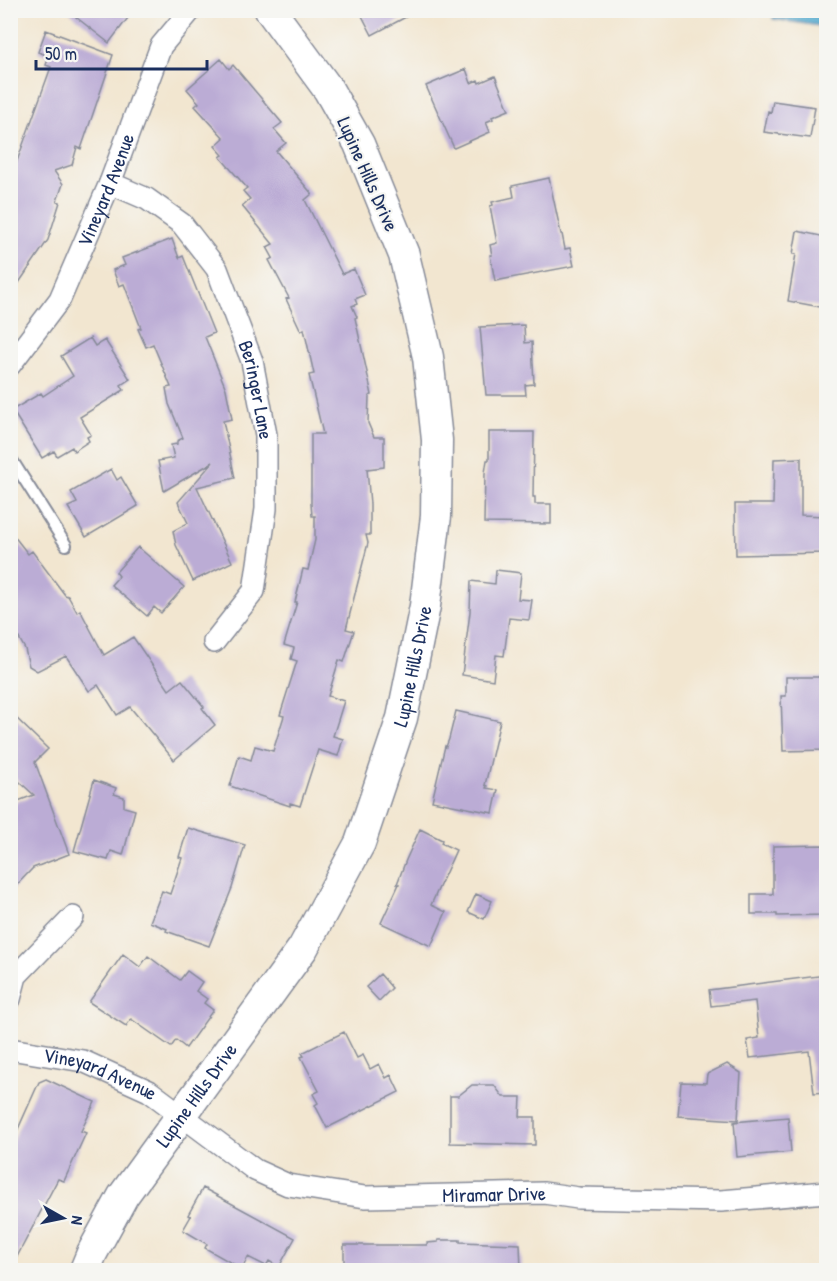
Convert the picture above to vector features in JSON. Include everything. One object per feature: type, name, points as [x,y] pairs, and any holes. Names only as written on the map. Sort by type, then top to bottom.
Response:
[{"type":"street","name":"Vineyard Avenue","points":[[10,365],[60,299],[110,183],[161,46],[191,10]]},
{"type":"street","name":"Lupine Hills Drive","points":[[85,1270],[92,1252],[123,1196],[303,948],[360,843],[402,718],[425,606],[436,516],[437,440],[428,357],[404,255],[359,144],[328,89],[270,10]]},
{"type":"street","name":"Beringer Lane","points":[[110,183],[147,199],[182,224],[217,269],[252,361],[266,435],[266,509],[254,591],[214,642]]},
{"type":"street","points":[[10,999],[15,976],[73,917]]},
{"type":"street","name":"Vineyard Avenue","points":[[10,1049],[83,1061],[149,1091],[183,1116]]},
{"type":"street","name":"Miramar Drive","points":[[183,1116],[255,1170],[288,1185],[365,1197],[544,1193],[578,1198],[721,1201],[826,1192]]},
{"type":"lane","points":[[10,457],[66,545]]},
{"type":"water","points":[[775,11],[826,11],[826,27],[773,19]]},
{"type":"building","points":[[67,10],[134,10],[109,43]]},
{"type":"building","points":[[359,10],[419,10],[372,35]]},
{"type":"building","points":[[46,30],[113,55],[81,149],[77,147],[72,165],[54,171],[63,184],[48,240],[10,296],[10,163],[16,164],[51,67],[46,65],[49,56],[38,52]]},
{"type":"building","points":[[221,59],[229,69],[233,65],[282,123],[274,129],[286,143],[276,151],[312,194],[305,200],[342,274],[354,269],[365,295],[355,299],[357,304],[352,306],[357,317],[355,318],[372,395],[369,396],[368,423],[374,437],[384,437],[384,467],[367,469],[370,535],[366,535],[368,543],[346,629],[354,631],[344,662],[339,660],[328,696],[344,701],[333,736],[343,739],[338,756],[318,750],[300,806],[290,803],[290,806],[230,786],[239,756],[251,760],[255,746],[273,751],[284,716],[280,715],[297,661],[291,659],[294,648],[284,645],[297,602],[295,602],[303,569],[308,570],[315,540],[315,516],[312,516],[311,504],[311,434],[323,434],[309,375],[314,374],[304,329],[301,331],[286,299],[289,298],[269,260],[273,258],[267,247],[273,244],[242,206],[250,199],[243,191],[247,188],[220,157],[223,155],[215,146],[224,138],[195,106],[199,103],[187,89]]},
{"type":"building","points":[[466,69],[471,83],[478,80],[479,83],[495,76],[509,110],[486,122],[490,132],[454,148],[426,86]]},
{"type":"building","points":[[773,101],[815,107],[810,138],[764,132],[768,111],[771,112]]},
{"type":"building","points":[[549,178],[565,249],[570,248],[574,266],[495,281],[490,255],[492,255],[490,245],[497,243],[490,206],[493,205],[492,202],[514,197],[512,186]]},
{"type":"building","points":[[797,231],[826,237],[826,308],[788,301],[796,254],[793,254]]},
{"type":"building","points":[[172,239],[179,258],[183,256],[214,333],[205,337],[226,389],[232,419],[223,421],[235,478],[197,487],[232,562],[193,581],[176,545],[173,531],[188,523],[178,502],[213,462],[164,491],[158,461],[174,458],[171,445],[177,444],[177,441],[183,438],[169,404],[166,388],[171,387],[153,344],[146,347],[124,284],[119,286],[113,270],[125,265],[122,258]]},
{"type":"building","points":[[524,325],[525,343],[532,342],[534,384],[525,385],[526,395],[486,395],[480,327]]},
{"type":"building","points":[[90,338],[95,346],[105,340],[130,379],[121,385],[124,390],[80,417],[91,435],[87,437],[89,441],[74,451],[72,447],[57,456],[54,451],[42,458],[12,410],[41,393],[43,396],[73,376],[61,356]]},
{"type":"building","points":[[489,432],[534,432],[533,497],[535,497],[535,504],[551,504],[551,524],[484,523]]},
{"type":"building","points":[[801,458],[801,515],[826,516],[826,553],[736,555],[735,504],[773,504],[774,459]]},
{"type":"building","points":[[111,469],[117,480],[121,477],[138,506],[86,537],[68,507],[77,503],[71,492]]},
{"type":"building","points":[[10,531],[28,554],[32,551],[68,596],[77,612],[80,610],[104,655],[133,637],[169,690],[182,680],[215,725],[174,760],[130,707],[117,715],[98,685],[89,691],[66,656],[37,671],[29,666],[25,649],[10,622]]},
{"type":"building","points":[[138,547],[184,587],[161,613],[154,607],[147,616],[111,585],[119,576],[116,572]]},
{"type":"building","points":[[496,570],[521,573],[518,599],[532,600],[529,620],[509,618],[504,656],[496,655],[493,680],[462,675],[470,612],[471,581],[495,584]]},
{"type":"building","points":[[786,677],[826,677],[826,750],[783,751],[781,696],[786,696]]},
{"type":"building","points":[[456,711],[500,721],[485,785],[486,788],[498,790],[493,813],[432,801]]},
{"type":"building","points":[[10,712],[48,749],[35,762],[69,854],[33,868],[11,891],[10,804],[34,795],[10,773]]},
{"type":"building","points":[[94,780],[116,788],[114,794],[124,797],[124,807],[135,810],[123,855],[111,851],[108,860],[74,851]]},
{"type":"building","points":[[188,828],[245,845],[232,888],[209,946],[166,931],[167,929],[150,922],[162,891],[170,894],[182,858],[179,857]]},
{"type":"building","points":[[420,829],[456,850],[431,905],[446,912],[431,946],[381,923]]},
{"type":"building","points":[[826,845],[826,915],[751,914],[751,894],[773,894],[773,846]]},
{"type":"building","points":[[476,894],[492,901],[484,919],[468,912]]},
{"type":"building","points":[[123,954],[140,967],[148,956],[180,980],[187,971],[202,982],[196,991],[207,999],[204,1003],[213,1010],[186,1048],[176,1040],[171,1047],[131,1019],[126,1026],[89,1002]]},
{"type":"building","points":[[380,974],[392,988],[379,1001],[366,987]]},
{"type":"building","points":[[826,975],[826,1092],[814,1093],[809,1051],[750,1058],[747,1040],[759,1038],[755,1001],[711,1006],[709,990]]},
{"type":"building","points":[[344,1032],[357,1058],[363,1055],[370,1069],[379,1064],[386,1078],[391,1075],[399,1092],[327,1128],[315,1105],[318,1103],[313,1094],[319,1091],[301,1057],[304,1056],[302,1053]]},
{"type":"building","points":[[727,1064],[741,1073],[738,1120],[678,1116],[681,1082],[706,1083],[707,1074]]},
{"type":"building","points":[[46,1079],[95,1102],[81,1131],[86,1133],[64,1181],[58,1179],[10,1270],[10,1147],[39,1082]]},
{"type":"building","points":[[472,1085],[494,1085],[503,1097],[521,1097],[520,1117],[535,1117],[535,1145],[450,1143],[450,1096],[458,1096]]},
{"type":"building","points":[[788,1117],[791,1152],[737,1157],[734,1122]]},
{"type":"building","points":[[203,1188],[295,1238],[279,1267],[269,1261],[266,1266],[248,1257],[242,1269],[205,1248],[207,1244],[183,1230],[191,1216],[188,1215]]},
{"type":"building","points":[[438,1240],[520,1244],[521,1270],[344,1270],[344,1245],[427,1245],[427,1243],[438,1242]]}]
